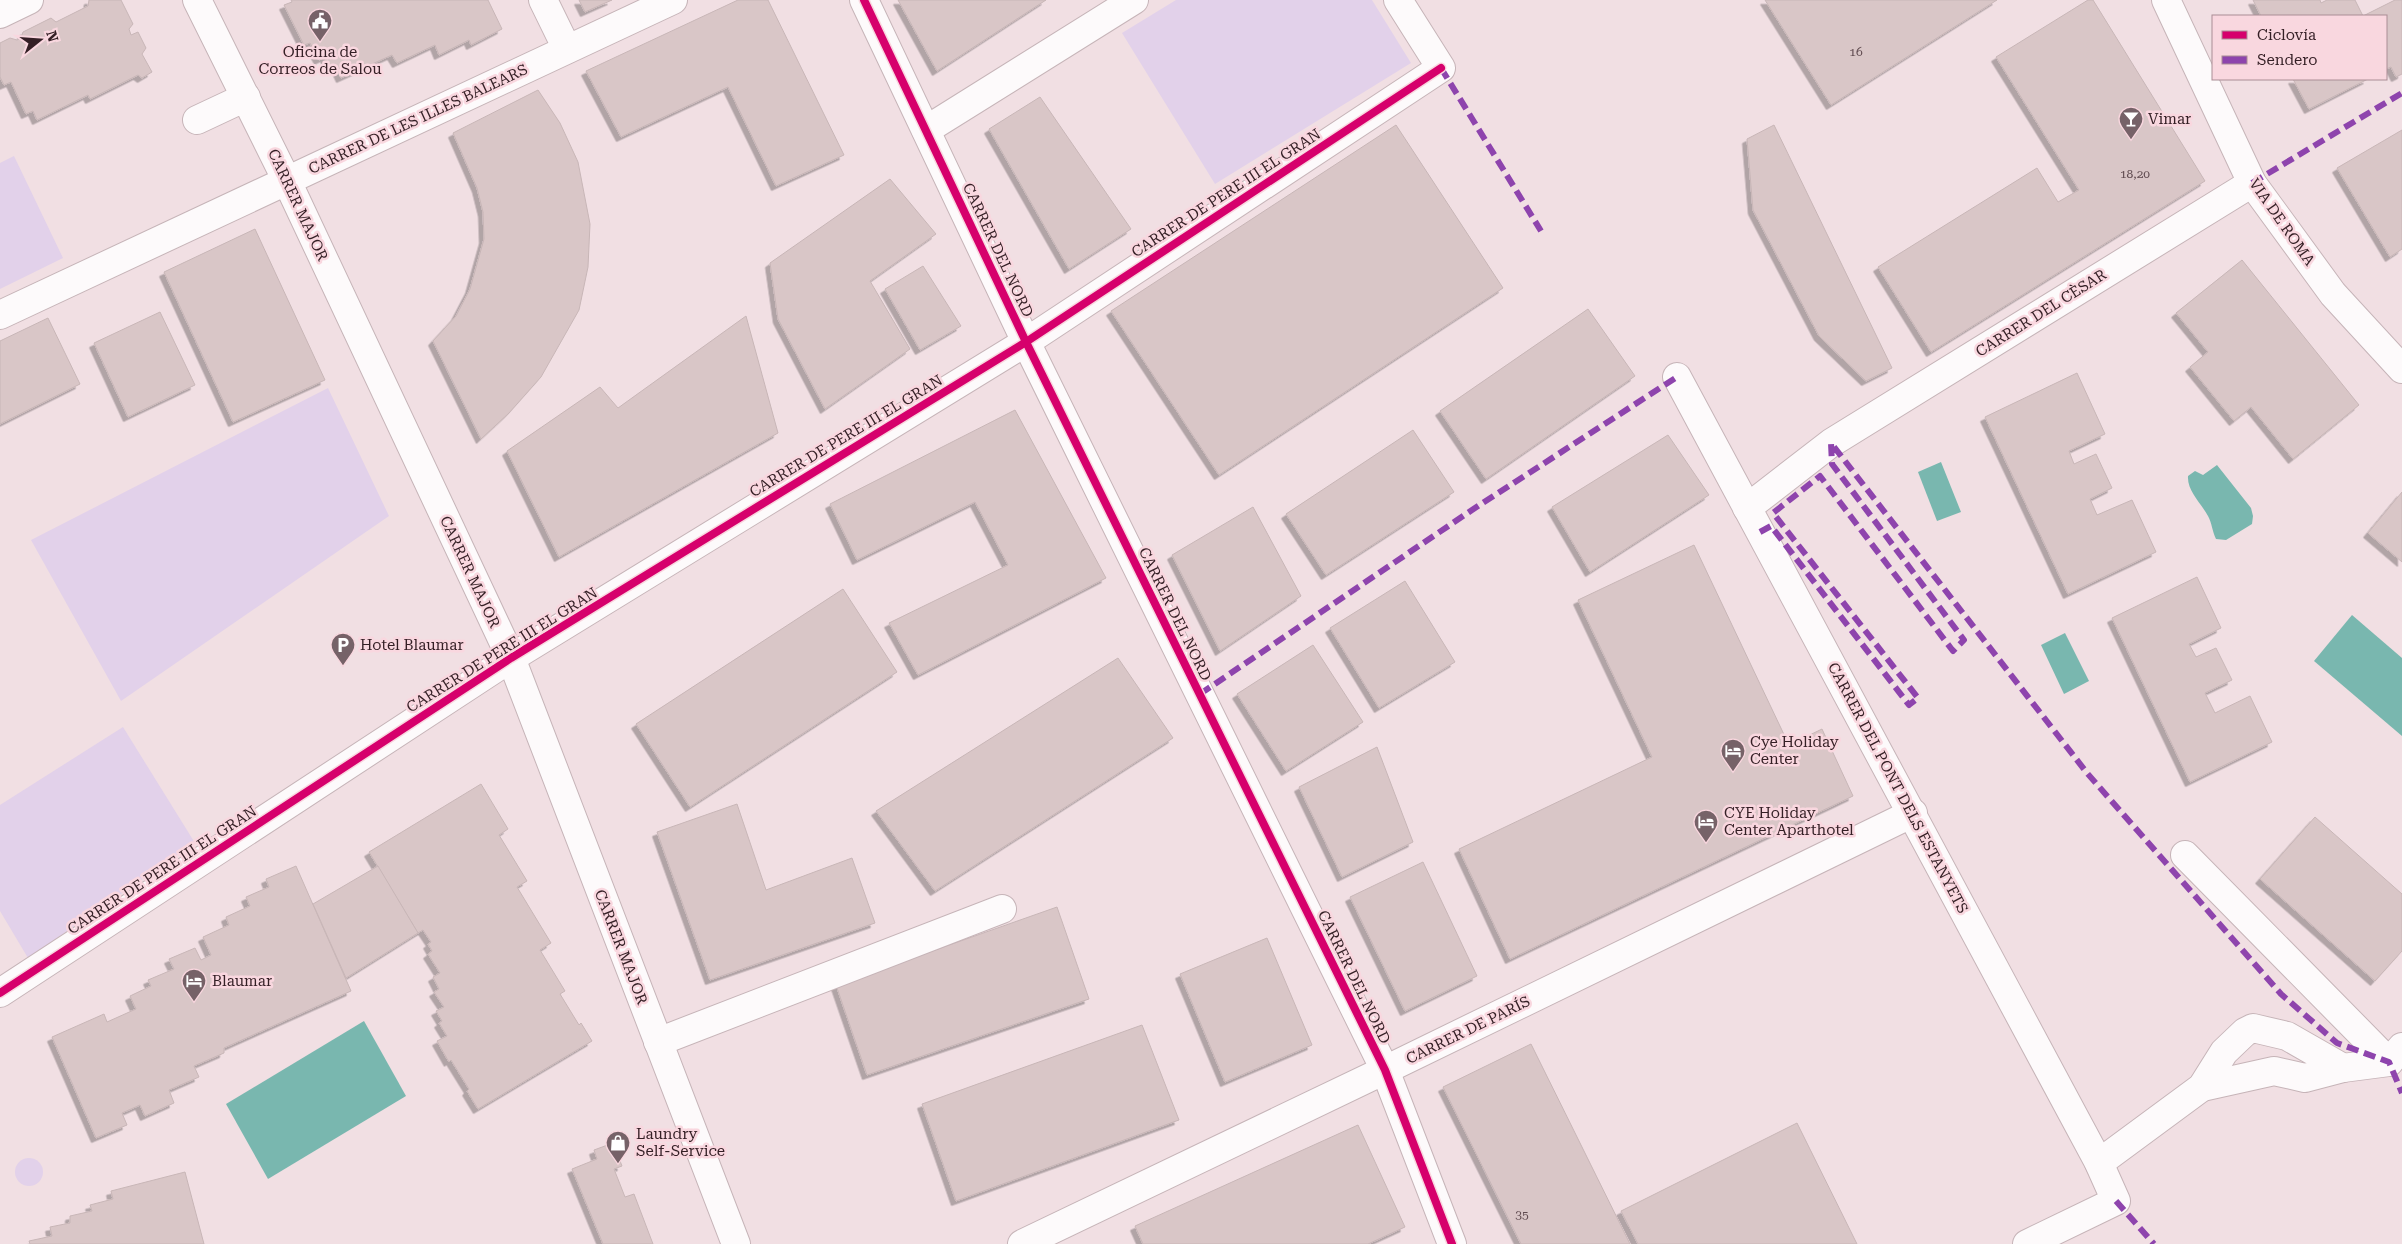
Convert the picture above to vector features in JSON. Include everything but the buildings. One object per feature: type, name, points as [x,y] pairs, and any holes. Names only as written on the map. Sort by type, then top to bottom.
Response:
[{"type":"street","points":[[0,14],[29,0]]},
{"type":"street","name":"CARRER MAJOR","points":[[197,0],[287,180],[510,658],[736,1244]]},
{"type":"street","points":[[543,0],[567,49]]},
{"type":"street","name":"CARRER DE LES ILLES BALEARS","points":[[0,315],[673,0]]},
{"type":"street","name":"CARRER DEL NORD","points":[[864,0],[1026,342],[1385,1070],[1452,1244]]},
{"type":"street","points":[[926,130],[1134,0]]},
{"type":"street","name":"CARRER DE PERE III EL GRAN","points":[[0,993],[510,658],[1026,342],[1441,68],[1398,0]]},
{"type":"street","name":"VIA DE ROMA","points":[[2166,0],[2252,183],[2333,294],[2402,369]]},
{"type":"street","points":[[197,120],[246,97]]},
{"type":"street","name":"CARRER DEL CÈSAR","points":[[1747,508],[1831,444],[2252,183]]},
{"type":"street","name":"CARRER DEL PONT DELS ESTANYETS","points":[[1677,377],[1913,813],[2099,1163],[2116,1201],[2027,1244]]},
{"type":"street","name":"CARRER DE PARÍS","points":[[1022,1244],[1913,813]]},
{"type":"street","points":[[2185,854],[2396,1054]]},
{"type":"street","points":[[658,1042],[1002,909]]},
{"type":"street","points":[[2099,1163],[2202,1087],[2224,1052],[2245,1032],[2253,1028],[2287,1036],[2342,1068]]},
{"type":"street","points":[[2202,1087],[2274,1070],[2304,1078],[2396,1054]]},
{"type":"shaded area","points":[[1176,0],[1372,0],[1411,63],[1215,184],[1122,33]]},
{"type":"shaded area","points":[[14,156],[63,258],[0,289],[0,163]]},
{"type":"shaded area","points":[[328,388],[389,516],[121,701],[31,540]]},
{"type":"shaded area","points":[[123,727],[195,843],[28,958],[0,911],[0,805]]},
{"type":"shaded area","points":[[29,1158],[39,1162],[43,1172],[39,1182],[29,1186],[19,1182],[15,1172],[19,1162]]},
{"type":"water","points":[[1941,462],[1961,512],[1937,521],[1918,472]]},
{"type":"water","points":[[2217,465],[2251,508],[2253,516],[2252,524],[2226,540],[2216,539],[2209,519],[2192,492],[2188,481],[2188,476],[2195,471],[2203,475]]},
{"type":"water","points":[[2352,615],[2402,658],[2402,736],[2314,661]]},
{"type":"water","points":[[2065,633],[2089,681],[2064,694],[2041,645]]},
{"type":"water","points":[[364,1021],[406,1096],[268,1179],[226,1104]]},
{"type":"marked path","points":[[1441,68],[1541,231]]},
{"type":"marked path","points":[[2252,183],[2402,93]]},
{"type":"marked path","points":[[1200,694],[1472,510],[1677,377]]},
{"type":"marked path","points":[[1760,532],[1771,526],[1909,705],[1918,698],[1773,513],[1820,476],[1953,651],[1964,640],[1832,464],[1831,443],[2087,773],[2281,994],[2337,1043],[2389,1062],[2402,1093]]},
{"type":"marked path","points":[[2116,1201],[2154,1244]]},
{"type":"cycle path","points":[[864,0],[1026,342],[1385,1070],[1452,1244]]},
{"type":"cycle path","points":[[0,993],[511,658],[1026,342],[1441,68]]},
{"type":"place","name":"Oficina de Correos de Salou","points":[[320,42]]},
{"type":"place","name":"Vimar","points":[[2131,140]]},
{"type":"place","name":"Hotel Blaumar","points":[[343,666]]},
{"type":"place","name":"Cye Holiday Center","points":[[1733,772]]},
{"type":"place","name":"CYE Holiday Center Aparthotel","points":[[1706,843]]},
{"type":"place","name":"Blaumar","points":[[194,1002]]},
{"type":"place","name":"Laundry Self-Service","points":[[618,1164]]}]
